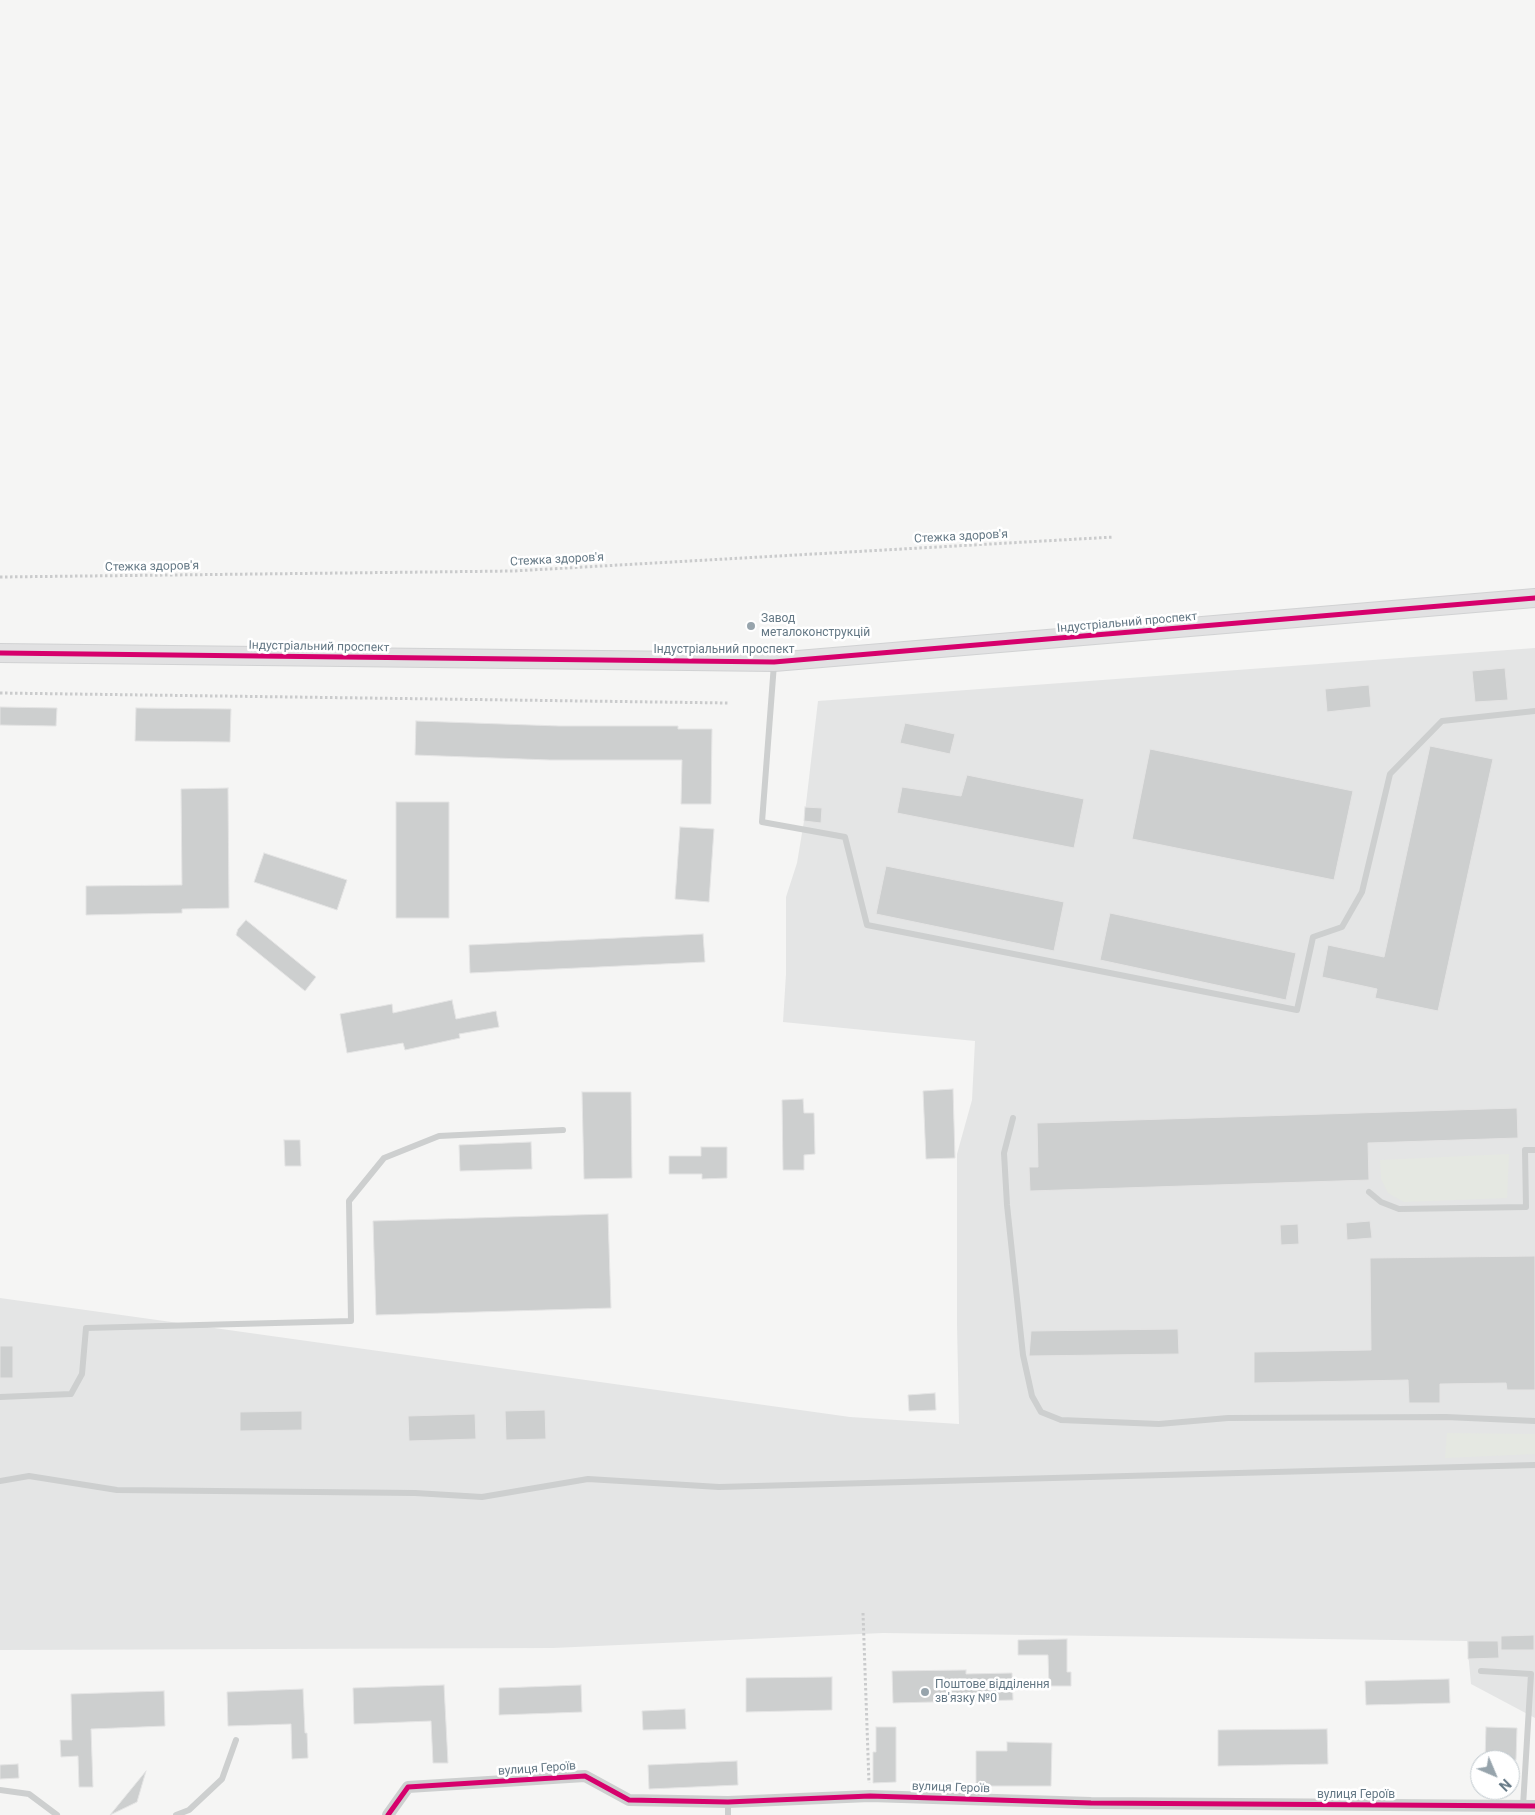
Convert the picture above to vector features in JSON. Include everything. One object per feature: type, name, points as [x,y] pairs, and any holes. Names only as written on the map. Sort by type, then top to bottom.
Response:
[{"type":"street","name":"Індустріальний проспект","points":[[0,653],[774,662],[1535,598]]},
{"type":"street","name":"вулиця Героїв","points":[[388,1815],[408,1787],[585,1776],[629,1800],[728,1809],[870,1796],[1091,1803],[1529,1806]]},
{"type":"lane","points":[[774,662],[762,822],[845,837],[866,925],[1297,1010],[1313,937],[1342,927],[1362,892],[1390,774],[1442,721],[1535,711]]},
{"type":"lane","points":[[1013,1118],[1004,1153],[1008,1214],[1023,1355],[1032,1396],[1041,1412],[1061,1420],[1159,1424],[1228,1418],[1446,1417],[1535,1421]]},
{"type":"lane","points":[[0,1397],[71,1394],[82,1374],[86,1328],[351,1321],[349,1201],[384,1158],[439,1136],[563,1130]]},
{"type":"lane","points":[[1369,1192],[1381,1202],[1399,1210],[1526,1207],[1525,1150],[1535,1150]]},
{"type":"lane","points":[[0,1481],[30,1476],[117,1490],[415,1493],[482,1497],[588,1479],[719,1487],[1535,1465]]},
{"type":"lane","points":[[1481,1671],[1531,1674],[1529,1806]]},
{"type":"lane","points":[[176,1815],[189,1810],[222,1779],[236,1740]]},
{"type":"lane","points":[[0,1790],[29,1794],[57,1815]]},
{"type":"path","points":[[0,692],[729,703]]},
{"type":"path","points":[[863,1613],[870,1796]]},
{"type":"shaded area","points":[[1535,648],[1535,1718],[1471,1684],[1467,1641],[883,1633],[553,1648],[0,1650],[0,1298],[850,1417],[959,1424],[957,1154],[972,1100],[975,1041],[783,1022],[786,974],[786,897],[797,863],[804,821],[818,701]]},
{"type":"shaded area","points":[[1509,1154],[1507,1198],[1404,1202],[1388,1193],[1381,1179],[1380,1160]]},
{"type":"shaded area","points":[[1447,1433],[1535,1434],[1535,1454],[1445,1458]]},
{"type":"building","points":[[1505,668],[1508,700],[1475,702],[1472,671]]},
{"type":"building","points":[[1369,685],[1371,707],[1327,712],[1325,689]]},
{"type":"building","points":[[0,707],[57,708],[56,726],[0,725]]},
{"type":"building","points":[[136,708],[231,709],[230,742],[135,741]]},
{"type":"building","points":[[416,721],[559,726],[678,726],[678,729],[712,729],[711,804],[681,804],[682,760],[550,760],[415,755]]},
{"type":"building","points":[[905,723],[955,734],[950,754],[900,743]]},
{"type":"building","points":[[1430,746],[1493,759],[1438,1011],[1375,998],[1377,989],[1322,977],[1328,945],[1384,957]]},
{"type":"building","points":[[1150,749],[1353,791],[1334,880],[1132,839]]},
{"type":"building","points":[[967,775],[1084,799],[1074,848],[897,813],[902,787],[961,796]]},
{"type":"building","points":[[228,788],[229,908],[182,909],[182,913],[86,915],[86,886],[182,885],[181,789]]},
{"type":"building","points":[[396,802],[449,802],[449,918],[396,918]]},
{"type":"building","points":[[805,807],[822,808],[821,823],[804,821]]},
{"type":"building","points":[[680,827],[714,829],[709,902],[675,899]]},
{"type":"building","points":[[264,853],[347,880],[337,910],[254,882]]},
{"type":"building","points":[[886,866],[1064,902],[1054,951],[876,914]]},
{"type":"building","points":[[1110,913],[1296,953],[1286,1000],[1100,960]]},
{"type":"building","points":[[246,920],[316,977],[305,991],[236,935],[238,929]]},
{"type":"building","points":[[703,934],[705,962],[470,973],[469,945]]},
{"type":"building","points":[[452,1000],[456,1019],[496,1011],[499,1027],[459,1034],[460,1038],[405,1050],[403,1043],[347,1053],[340,1014],[392,1004],[393,1013]]},
{"type":"building","points":[[953,1089],[955,1158],[926,1159],[923,1091]]},
{"type":"building","points":[[582,1092],[631,1092],[632,1178],[584,1179]]},
{"type":"building","points":[[803,1099],[804,1113],[814,1113],[815,1154],[804,1155],[804,1170],[783,1170],[782,1100]]},
{"type":"building","points":[[1517,1108],[1518,1138],[1368,1143],[1369,1180],[1030,1191],[1029,1167],[1038,1167],[1037,1123]]},
{"type":"building","points":[[284,1140],[300,1140],[301,1166],[285,1166]]},
{"type":"building","points":[[531,1142],[532,1169],[460,1171],[459,1145]]},
{"type":"building","points":[[701,1147],[727,1147],[727,1178],[702,1179],[702,1174],[669,1174],[669,1156],[701,1156]]},
{"type":"building","points":[[608,1214],[611,1308],[376,1315],[373,1221]]},
{"type":"building","points":[[1370,1221],[1372,1238],[1347,1240],[1346,1223]]},
{"type":"building","points":[[1298,1224],[1299,1244],[1281,1245],[1280,1225]]},
{"type":"building","points":[[1535,1256],[1535,1390],[1507,1390],[1506,1383],[1440,1384],[1440,1403],[1409,1403],[1408,1380],[1254,1383],[1254,1352],[1371,1350],[1370,1258]]},
{"type":"building","points":[[1178,1329],[1179,1354],[1029,1356],[1031,1331]]},
{"type":"building","points":[[0,1346],[13,1346],[13,1378],[0,1378]]},
{"type":"building","points":[[935,1393],[936,1410],[909,1411],[908,1395]]},
{"type":"building","points":[[545,1410],[546,1439],[506,1440],[505,1411]]},
{"type":"building","points":[[302,1411],[302,1430],[240,1431],[240,1412]]},
{"type":"building","points":[[475,1414],[476,1439],[409,1441],[408,1416]]},
{"type":"building","points":[[1534,1635],[1534,1650],[1501,1650],[1501,1636]]},
{"type":"building","points":[[1067,1639],[1067,1672],[1071,1672],[1071,1686],[1049,1686],[1048,1655],[1018,1655],[1018,1640]]},
{"type":"building","points":[[1468,1641],[1498,1641],[1499,1658],[1468,1659]]},
{"type":"building","points":[[966,1670],[966,1674],[1012,1673],[1013,1700],[893,1703],[892,1671]]},
{"type":"building","points":[[832,1677],[832,1710],[746,1712],[746,1678]]},
{"type":"building","points":[[1449,1679],[1450,1703],[1366,1705],[1365,1681]]},
{"type":"building","points":[[444,1685],[448,1763],[433,1763],[431,1721],[354,1724],[353,1688]]},
{"type":"building","points":[[581,1685],[582,1712],[499,1715],[499,1688]]},
{"type":"building","points":[[303,1689],[308,1758],[292,1759],[291,1724],[228,1726],[227,1692]]},
{"type":"building","points":[[164,1691],[165,1726],[91,1729],[93,1787],[79,1787],[78,1756],[61,1757],[60,1740],[72,1740],[71,1694]]},
{"type":"building","points":[[685,1709],[686,1729],[643,1730],[642,1711]]},
{"type":"building","points":[[876,1727],[896,1727],[896,1782],[873,1783],[873,1752],[876,1752]]},
{"type":"building","points":[[1486,1727],[1517,1728],[1516,1750],[1485,1750]]},
{"type":"building","points":[[1327,1729],[1328,1764],[1218,1766],[1218,1730]]},
{"type":"building","points":[[1007,1742],[1052,1743],[1051,1786],[976,1786],[976,1751],[1007,1751]]},
{"type":"building","points":[[737,1761],[738,1785],[649,1789],[648,1765]]},
{"type":"building","points":[[18,1764],[19,1778],[0,1779],[0,1765]]},
{"type":"building","points":[[146,1771],[137,1802],[110,1815]]},
{"type":"cycle path","points":[[0,653],[774,662],[1535,598]]},
{"type":"cycle path","points":[[388,1815],[408,1787],[585,1776],[629,1800],[728,1802],[870,1796],[1091,1803],[1535,1806]]},
{"type":"place","name":"Завод металоконструкцій","points":[[751,626]]},
{"type":"place","name":"Поштове відділення зв'язку №0","points":[[925,1692]]}]
